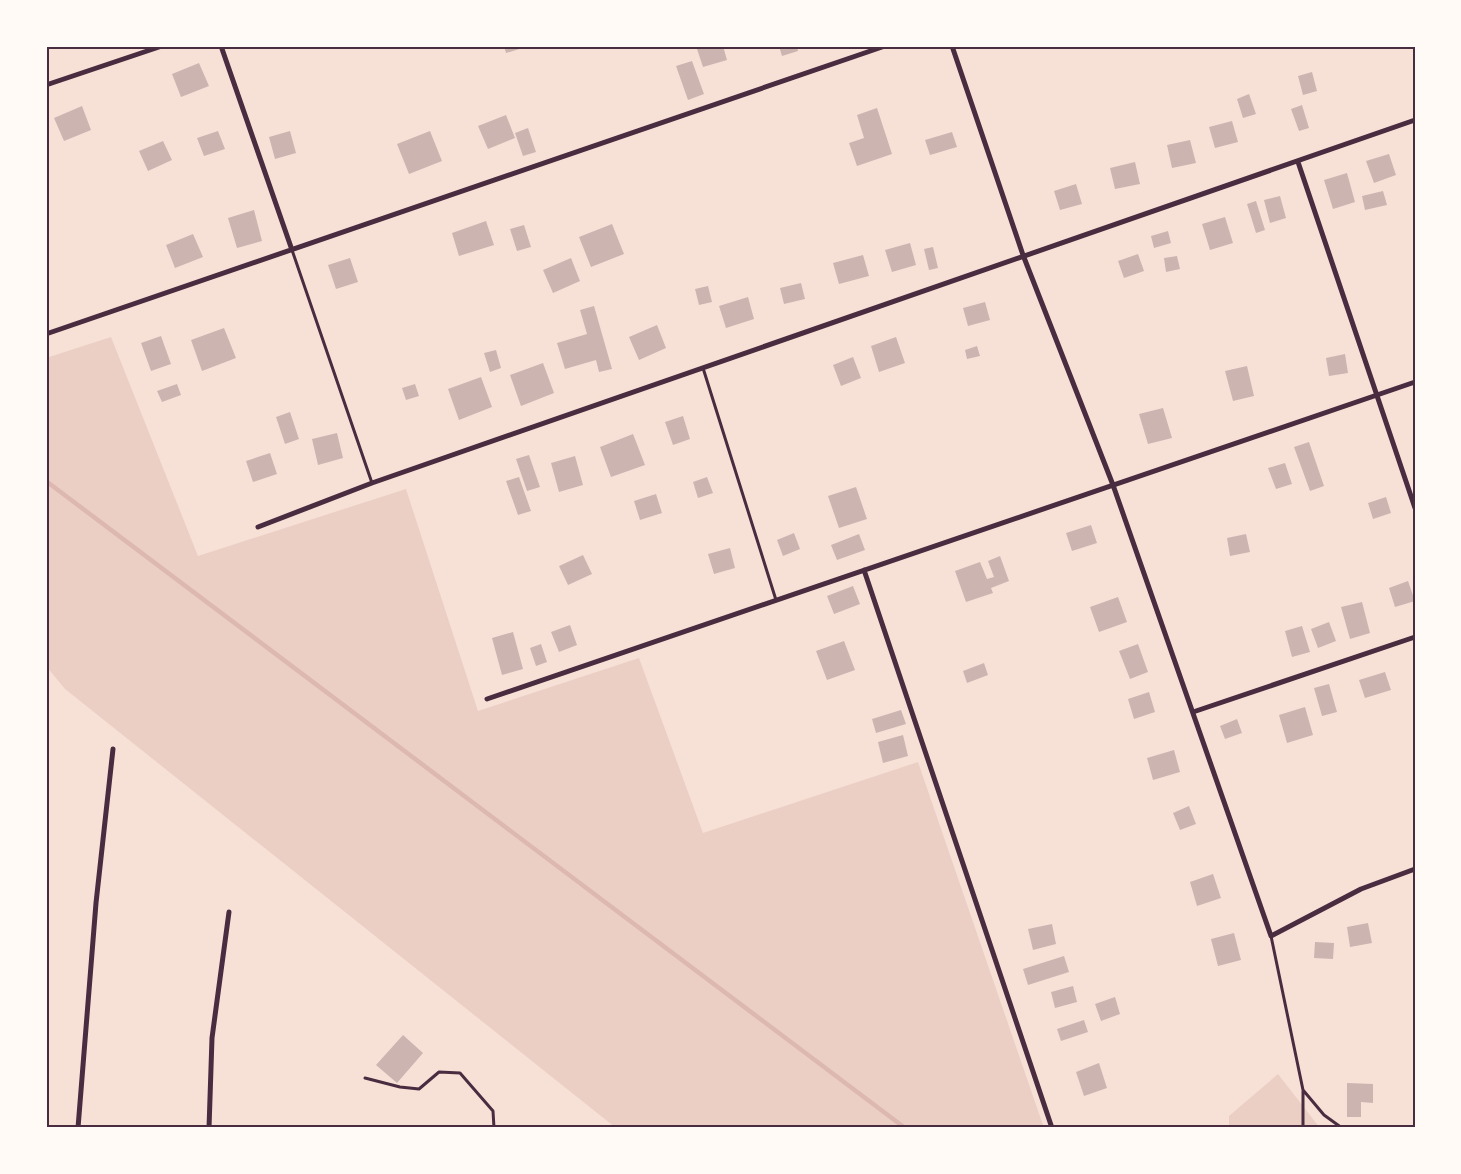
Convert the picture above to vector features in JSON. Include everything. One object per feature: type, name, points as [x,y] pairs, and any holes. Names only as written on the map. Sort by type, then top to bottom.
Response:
[{"type":"street","points":[[46,85],[162,46]]},
{"type":"street","points":[[220,46],[292,250]]},
{"type":"street","points":[[46,334],[885,46]]},
{"type":"street","points":[[952,46],[1023,255],[1113,485],[1271,936],[1361,889],[1415,869]]},
{"type":"street","points":[[258,528],[372,483],[1415,120]]},
{"type":"street","points":[[1298,162],[1415,508]]},
{"type":"street","points":[[487,699],[1415,382]]},
{"type":"street","points":[[864,570],[1052,1128]]},
{"type":"street","points":[[1193,712],[1415,637]]},
{"type":"street","points":[[78,1128],[96,903],[113,749]]},
{"type":"street","points":[[209,1128],[212,1038],[229,912]]},
{"type":"lane","points":[[292,250],[372,483]]},
{"type":"lane","points":[[702,368],[776,600]]},
{"type":"lane","points":[[1271,936],[1303,1090],[1303,1128]]},
{"type":"lane","points":[[365,1078],[400,1087],[419,1089],[439,1072],[460,1073],[493,1111],[494,1128]]},
{"type":"lane","points":[[1303,1090],[1324,1115],[1342,1128]]},
{"type":"shaded area","points":[[111,337],[198,556],[406,489],[478,711],[639,658],[703,833],[918,762],[1044,1128],[616,1128],[65,689],[46,666],[46,358]]},
{"type":"shaded area","points":[[1278,1074],[1320,1128],[1229,1128],[1229,1116]]},
{"type":"building","points":[[504,46],[526,46],[526,47],[506,53]]},
{"type":"building","points":[[696,46],[723,46],[727,60],[703,67]]},
{"type":"building","points":[[779,46],[797,46],[798,51],[782,56]]},
{"type":"building","points":[[692,61],[704,94],[688,100],[676,66]]},
{"type":"building","points":[[199,63],[209,86],[181,97],[172,74]]},
{"type":"building","points":[[1312,72],[1317,91],[1303,95],[1298,76]]},
{"type":"building","points":[[1249,94],[1256,114],[1243,118],[1237,99]]},
{"type":"building","points":[[1302,105],[1309,128],[1299,131],[1291,109]]},
{"type":"building","points":[[82,106],[91,130],[64,141],[54,118]]},
{"type":"building","points":[[877,108],[892,154],[857,166],[849,143],[864,138],[857,115]]},
{"type":"building","points":[[506,115],[515,138],[488,149],[478,126]]},
{"type":"building","points":[[1232,121],[1238,142],[1215,148],[1209,127]]},
{"type":"building","points":[[528,128],[536,152],[523,156],[515,133]]},
{"type":"building","points":[[218,131],[225,149],[204,156],[197,138]]},
{"type":"building","points":[[290,131],[296,153],[275,159],[269,137]]},
{"type":"building","points":[[430,131],[442,161],[409,174],[397,144]]},
{"type":"building","points":[[952,132],[957,147],[930,155],[925,140]]},
{"type":"building","points":[[1190,140],[1196,163],[1172,168],[1167,145]]},
{"type":"building","points":[[163,141],[172,160],[148,171],[139,151]]},
{"type":"building","points":[[1389,154],[1396,175],[1374,183],[1366,161]]},
{"type":"building","points":[[1135,162],[1140,184],[1115,189],[1110,168]]},
{"type":"building","points":[[1347,173],[1355,202],[1333,209],[1324,180]]},
{"type":"building","points":[[1076,184],[1082,204],[1060,210],[1054,191]]},
{"type":"building","points":[[1383,191],[1387,205],[1365,210],[1362,196]]},
{"type":"building","points":[[1280,196],[1286,218],[1270,223],[1264,200]]},
{"type":"building","points":[[1256,201],[1265,230],[1256,233],[1247,204]]},
{"type":"building","points":[[254,210],[262,241],[237,248],[228,218]]},
{"type":"building","points":[[1225,217],[1233,243],[1210,250],[1202,224]]},
{"type":"building","points":[[486,221],[494,245],[459,256],[452,233]]},
{"type":"building","points":[[612,224],[624,254],[591,267],[579,237]]},
{"type":"building","points":[[524,225],[531,247],[517,251],[510,229]]},
{"type":"building","points":[[1168,231],[1171,243],[1154,248],[1151,236]]},
{"type":"building","points":[[193,234],[203,257],[175,268],[166,245]]},
{"type":"building","points":[[910,243],[916,265],[892,272],[885,250]]},
{"type":"building","points":[[933,247],[938,268],[929,270],[924,249]]},
{"type":"building","points":[[1138,254],[1144,271],[1124,278],[1118,261]]},
{"type":"building","points":[[863,255],[869,276],[839,284],[833,263]]},
{"type":"building","points":[[1177,256],[1180,269],[1166,272],[1164,258]]},
{"type":"building","points":[[350,258],[358,282],[336,289],[328,265]]},
{"type":"building","points":[[571,258],[580,281],[553,293],[543,270]]},
{"type":"building","points":[[801,283],[805,299],[784,304],[780,288]]},
{"type":"building","points":[[708,286],[712,302],[699,305],[695,289]]},
{"type":"building","points":[[748,297],[754,319],[726,328],[719,306]]},
{"type":"building","points":[[985,302],[990,320],[968,326],[963,308]]},
{"type":"building","points":[[594,306],[612,369],[599,372],[596,360],[565,369],[557,343],[587,334],[580,310]]},
{"type":"building","points":[[657,325],[666,348],[639,360],[629,337]]},
{"type":"building","points":[[224,328],[236,358],[202,371],[191,340]]},
{"type":"building","points":[[161,336],[171,364],[151,371],[141,343]]},
{"type":"building","points":[[896,337],[905,363],[879,372],[871,346]]},
{"type":"building","points":[[977,346],[980,356],[967,359],[965,350]]},
{"type":"building","points":[[496,350],[501,368],[490,372],[484,353]]},
{"type":"building","points":[[1345,354],[1348,373],[1329,376],[1326,358]]},
{"type":"building","points":[[853,357],[861,378],[841,386],[833,365]]},
{"type":"building","points":[[543,363],[554,393],[521,406],[510,375]]},
{"type":"building","points":[[1247,366],[1254,396],[1233,401],[1225,371]]},
{"type":"building","points":[[481,377],[492,407],[459,420],[448,389]]},
{"type":"building","points":[[177,384],[181,395],[162,402],[157,391]]},
{"type":"building","points":[[415,384],[419,396],[406,400],[402,388]]},
{"type":"building","points":[[1163,408],[1172,438],[1148,444],[1139,414]]},
{"type":"building","points":[[290,412],[299,439],[285,444],[276,417]]},
{"type":"building","points":[[683,416],[690,439],[673,445],[665,422]]},
{"type":"building","points":[[337,433],[343,458],[318,465],[312,439]]},
{"type":"building","points":[[633,434],[645,465],[611,477],[600,447]]},
{"type":"building","points":[[1309,442],[1324,486],[1310,491],[1294,447]]},
{"type":"building","points":[[270,453],[277,474],[253,482],[246,461]]},
{"type":"building","points":[[529,455],[540,487],[527,491],[516,459]]},
{"type":"building","points":[[575,456],[583,485],[559,492],[551,463]]},
{"type":"building","points":[[1285,463],[1292,484],[1276,489],[1268,468]]},
{"type":"building","points":[[519,477],[531,511],[518,515],[506,481]]},
{"type":"building","points":[[707,477],[713,493],[698,498],[693,482]]},
{"type":"building","points":[[856,487],[867,519],[839,528],[828,496]]},
{"type":"building","points":[[656,494],[662,513],[640,520],[634,501]]},
{"type":"building","points":[[1386,497],[1391,513],[1373,519],[1368,503]]},
{"type":"building","points":[[1091,525],[1097,543],[1072,551],[1066,533]]},
{"type":"building","points":[[794,533],[800,549],[783,556],[777,540]]},
{"type":"building","points":[[859,534],[865,550],[837,560],[831,545]]},
{"type":"building","points":[[1246,534],[1250,552],[1230,556],[1227,538]]},
{"type":"building","points":[[730,548],[735,568],[714,574],[708,554]]},
{"type":"building","points":[[583,555],[592,574],[568,585],[559,566]]},
{"type":"building","points":[[1000,556],[1009,581],[991,588],[993,593],[966,602],[955,571],[980,562],[987,579],[994,577],[988,561]]},
{"type":"building","points":[[1408,581],[1415,601],[1395,607],[1389,588]]},
{"type":"building","points":[[853,586],[860,604],[834,614],[827,596]]},
{"type":"building","points":[[1118,597],[1127,622],[1099,632],[1090,607]]},
{"type":"building","points":[[1362,602],[1370,633],[1350,639],[1341,607]]},
{"type":"building","points":[[1329,622],[1336,641],[1318,648],[1311,629]]},
{"type":"building","points":[[570,625],[577,645],[559,652],[551,632]]},
{"type":"building","points":[[1302,626],[1310,652],[1292,657],[1285,631]]},
{"type":"building","points":[[513,632],[523,669],[502,675],[492,638]]},
{"type":"building","points":[[844,641],[855,670],[827,680],[816,651]]},
{"type":"building","points":[[541,644],[547,662],[536,666],[530,648]]},
{"type":"building","points":[[1138,644],[1148,672],[1130,679],[1119,651]]},
{"type":"building","points":[[984,663],[988,675],[967,683],[963,671]]},
{"type":"building","points":[[1385,672],[1391,690],[1365,698],[1359,680]]},
{"type":"building","points":[[1329,684],[1337,712],[1322,716],[1314,688]]},
{"type":"building","points":[[1149,692],[1155,712],[1134,719],[1128,699]]},
{"type":"building","points":[[1305,707],[1313,735],[1287,743],[1279,715]]},
{"type":"building","points":[[901,710],[906,724],[876,733],[872,719]]},
{"type":"building","points":[[1237,719],[1242,733],[1225,739],[1220,726]]},
{"type":"building","points":[[903,735],[908,756],[883,763],[878,742]]},
{"type":"building","points":[[1174,750],[1180,772],[1153,780],[1147,758]]},
{"type":"building","points":[[1189,806],[1196,824],[1180,830],[1173,813]]},
{"type":"building","points":[[1213,874],[1221,898],[1197,906],[1190,882]]},
{"type":"building","points":[[1368,923],[1372,943],[1350,947],[1347,927]]},
{"type":"building","points":[[1052,924],[1056,944],[1033,950],[1028,929]]},
{"type":"building","points":[[1234,933],[1241,960],[1218,966],[1211,939]]},
{"type":"building","points":[[1315,942],[1334,943],[1333,959],[1314,958]]},
{"type":"building","points":[[1064,956],[1069,972],[1028,985],[1023,969]]},
{"type":"building","points":[[1073,986],[1077,1002],[1055,1008],[1051,992]]},
{"type":"building","points":[[1115,997],[1120,1014],[1101,1021],[1095,1004]]},
{"type":"building","points":[[1084,1020],[1088,1032],[1061,1041],[1057,1029]]},
{"type":"building","points":[[403,1035],[423,1053],[397,1083],[376,1065]]},
{"type":"building","points":[[1099,1063],[1107,1088],[1084,1096],[1076,1072]]},
{"type":"building","points":[[1347,1083],[1373,1084],[1373,1103],[1361,1102],[1361,1117],[1347,1117]]},
{"type":"waterway","points":[[46,481],[905,1128]]}]
